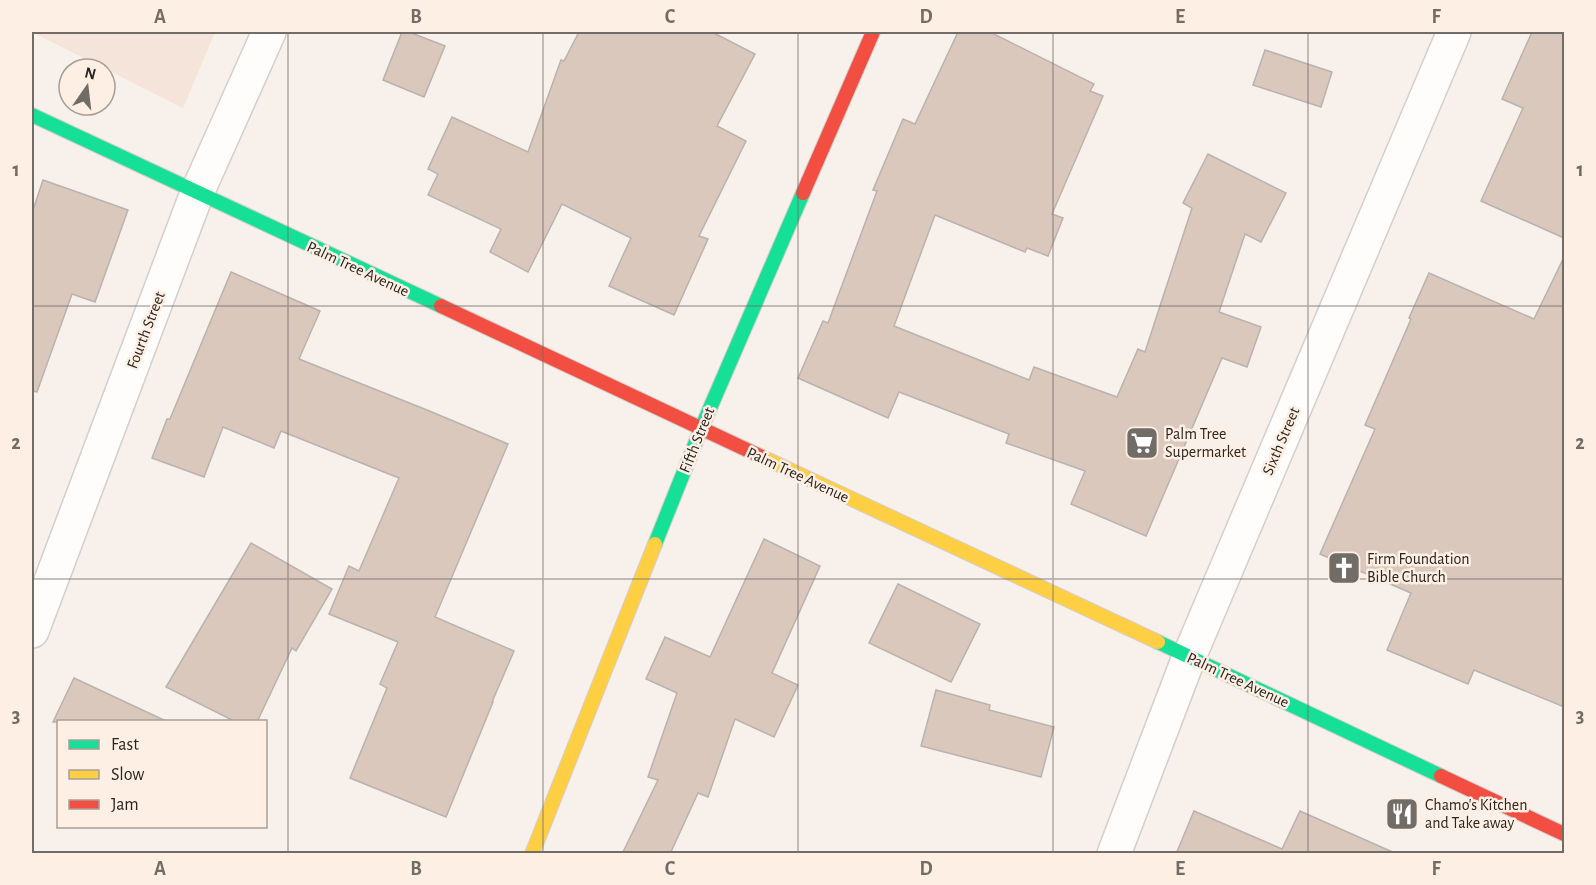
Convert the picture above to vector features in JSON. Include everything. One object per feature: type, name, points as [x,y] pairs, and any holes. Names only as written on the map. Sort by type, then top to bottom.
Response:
[{"type":"street","name":"Fourth Street","points":[[32,631],[198,193],[269,32]]},
{"type":"street","name":"Fifth Street","points":[[532,854],[701,429],[873,32]]},
{"type":"street","name":"Sixth Street","points":[[1114,854],[1190,657],[1454,32]]},
{"type":"street","name":"Palm Tree Avenue","points":[[32,115],[1564,834]]},
{"type":"shaded area","points":[[32,32],[215,32],[183,108],[117,75],[117,57],[82,57]]},
{"type":"building","points":[[402,32],[409,32],[445,46],[424,97],[383,80]]},
{"type":"building","points":[[579,32],[712,32],[755,54],[717,126],[746,141],[699,236],[708,239],[674,315],[609,286],[631,238],[562,204],[528,272],[490,252],[501,229],[428,195],[438,174],[428,169],[452,117],[528,152],[561,60],[564,61]]},
{"type":"building","points":[[958,32],[990,32],[1094,84],[1090,91],[1103,96],[1052,214],[1063,218],[1048,256],[1027,248],[1025,252],[935,215],[894,326],[1029,380],[1034,367],[1117,397],[1138,349],[1145,352],[1192,208],[1183,203],[1208,154],[1286,193],[1261,242],[1245,234],[1219,312],[1261,327],[1247,367],[1222,358],[1146,536],[1071,504],[1085,471],[1006,443],[1009,434],[899,392],[888,418],[798,378],[823,321],[828,323],[877,191],[873,190],[903,119],[915,124]]},
{"type":"building","points":[[1532,32],[1564,32],[1564,238],[1481,201],[1523,108],[1502,99]]},
{"type":"building","points":[[1265,50],[1332,72],[1321,107],[1253,85]]},
{"type":"building","points":[[43,180],[128,210],[95,302],[72,294],[37,392],[32,391],[32,213]]},
{"type":"building","points":[[1564,257],[1564,707],[1474,670],[1468,684],[1387,650],[1411,593],[1320,554],[1375,429],[1365,425],[1429,273],[1534,319]]},
{"type":"building","points":[[231,272],[320,311],[299,359],[508,444],[435,617],[514,651],[446,817],[350,778],[387,688],[380,684],[398,642],[329,614],[349,566],[359,571],[399,478],[281,431],[274,448],[223,427],[204,477],[152,458]]},
{"type":"building","points":[[764,539],[820,566],[772,673],[798,685],[774,737],[735,719],[708,797],[698,793],[670,854],[622,854],[658,780],[648,777],[677,693],[646,679],[665,637],[710,657]]},
{"type":"building","points":[[251,543],[332,589],[296,651],[292,648],[258,720],[232,720],[166,687]]},
{"type":"building","points":[[898,584],[980,624],[951,682],[869,643]]},
{"type":"building","points":[[74,678],[164,720],[57,720],[53,722]]},
{"type":"building","points":[[936,690],[990,705],[989,710],[1054,727],[1041,777],[921,746]]},
{"type":"building","points":[[1194,811],[1282,849],[1300,811],[1397,854],[1176,854]]},
{"type":"traffic: fast","points":[[32,115],[441,306]]},
{"type":"traffic: fast","points":[[655,544],[701,429],[803,193]]},
{"type":"traffic: fast","points":[[1158,642],[1441,776]]},
{"type":"traffic: slow","points":[[762,457],[1158,642]]},
{"type":"traffic: slow","points":[[532,854],[655,544]]},
{"type":"traffic: jam","points":[[803,193],[873,32]]},
{"type":"traffic: jam","points":[[441,306],[762,457]]},
{"type":"traffic: jam","points":[[1441,776],[1564,834]]},
{"type":"place","name":"Palm Tree Supermarket","points":[[1142,443]]},
{"type":"place","name":"Firm Foundation Bible Church","points":[[1344,568]]},
{"type":"place","name":"Chamo's Kitchen and Take away","points":[[1402,814]]}]
